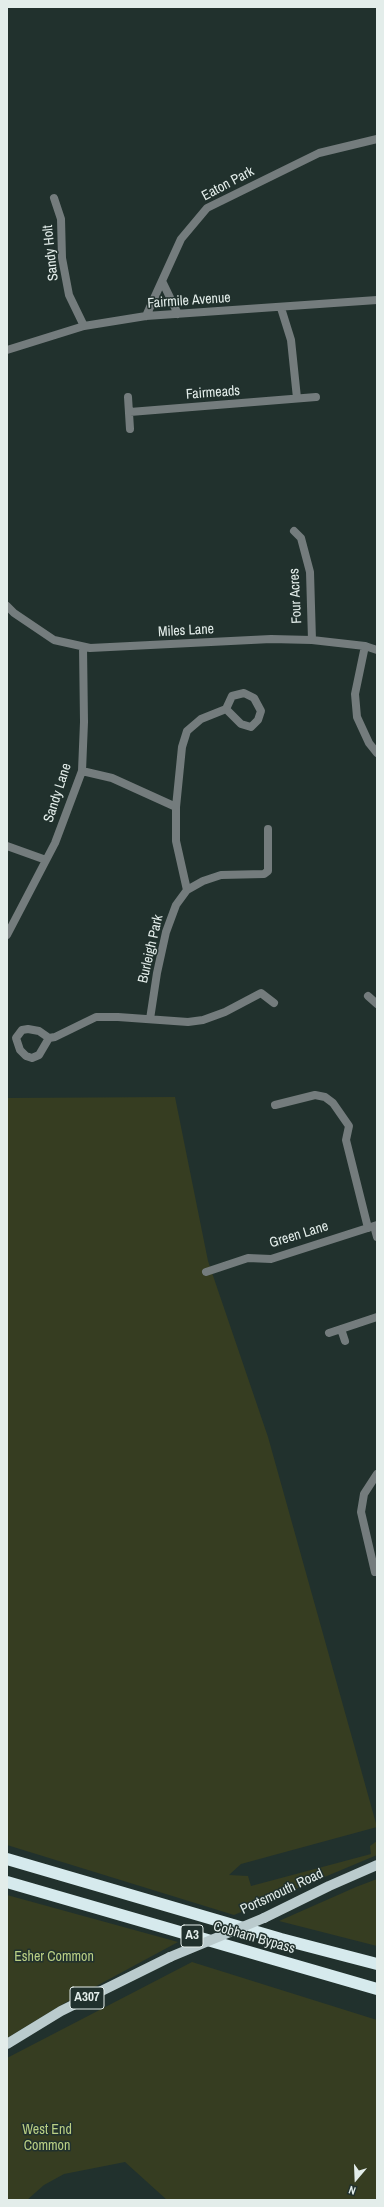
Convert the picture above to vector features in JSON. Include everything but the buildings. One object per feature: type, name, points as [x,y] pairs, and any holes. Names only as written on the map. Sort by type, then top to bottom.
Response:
[{"type":"highway","name":"Cobham Bypass","points":[[7,1859],[377,1964]]},
{"type":"highway","name":"Cobham Bypass","points":[[7,1882],[377,1989]]},
{"type":"main road","name":"Portsmouth Road","points":[[7,2044],[61,2010],[170,1956],[264,1918],[329,1886],[377,1865]]},
{"type":"street","name":"Eaton Park","points":[[146,316],[181,239],[207,208],[319,153],[377,139]]},
{"type":"street","name":"Sandy Holt","points":[[54,198],[61,219],[62,258],[69,295],[84,326]]},
{"type":"street","points":[[162,281],[178,314]]},
{"type":"street","name":"Fairmile Avenue","points":[[7,350],[84,326],[146,316],[281,308],[377,300]]},
{"type":"street","points":[[281,308],[291,340],[297,398]]},
{"type":"street","points":[[128,397],[130,429]]},
{"type":"street","name":"Fairmeads","points":[[130,412],[260,403],[316,397]]},
{"type":"street","name":"Four Acres","points":[[294,531],[301,538],[310,572],[312,640]]},
{"type":"street","name":"Miles Lane","points":[[7,606],[14,613],[54,640],[83,647],[312,640],[365,646],[377,650]]},
{"type":"street","points":[[365,646],[355,694],[357,716],[368,743],[377,753]]},
{"type":"street","name":"Sandy Lane","points":[[7,935],[55,844],[82,771],[84,722],[83,647]]},
{"type":"street","points":[[226,709],[241,724],[251,727],[258,720],[260,711],[254,698],[244,693],[232,696],[226,709],[201,718],[187,731],[182,747],[176,808],[176,841],[186,890],[203,881],[221,875],[264,874],[268,871],[268,829]]},
{"type":"street","points":[[82,771],[112,778],[176,808]]},
{"type":"street","points":[[7,846],[46,860]]},
{"type":"street","name":"Burleigh Park","points":[[150,1018],[157,973],[166,932],[176,905],[186,890]]},
{"type":"street","points":[[49,1038],[54,1038],[96,1017],[150,1018],[181,1023],[203,1020],[224,1012],[261,993],[274,1003]]},
{"type":"street","points":[[368,996],[377,1004]]},
{"type":"street","points":[[275,1106],[310,1096],[325,1097],[333,1103],[349,1126],[346,1140],[377,1237]]},
{"type":"street","name":"Green Lane","points":[[206,1272],[248,1258],[271,1259],[373,1226]]},
{"type":"street","points":[[329,1333],[377,1317]]},
{"type":"street","points":[[341,1329],[345,1341]]},
{"type":"street","points":[[375,1572],[361,1512],[364,1494],[377,1474]]},
{"type":"green space","points":[[175,1097],[208,1261],[268,1437],[377,1827],[241,1864],[229,1875],[248,1876],[251,1886],[371,1854],[370,1846],[377,1841],[377,1855],[234,1915],[7,1845],[7,1098]]},
{"type":"green space","points":[[377,1879],[377,1946],[279,1921],[356,1887]]},
{"type":"green space","name":"Esher Common","points":[[7,1895],[178,1942],[63,2004],[7,2038]]},
{"type":"green space","name":"West End Common","points":[[192,1962],[377,2020],[377,2200],[167,2200],[125,2162],[64,2174],[44,2185],[27,2200],[7,2200],[7,2058]]}]
